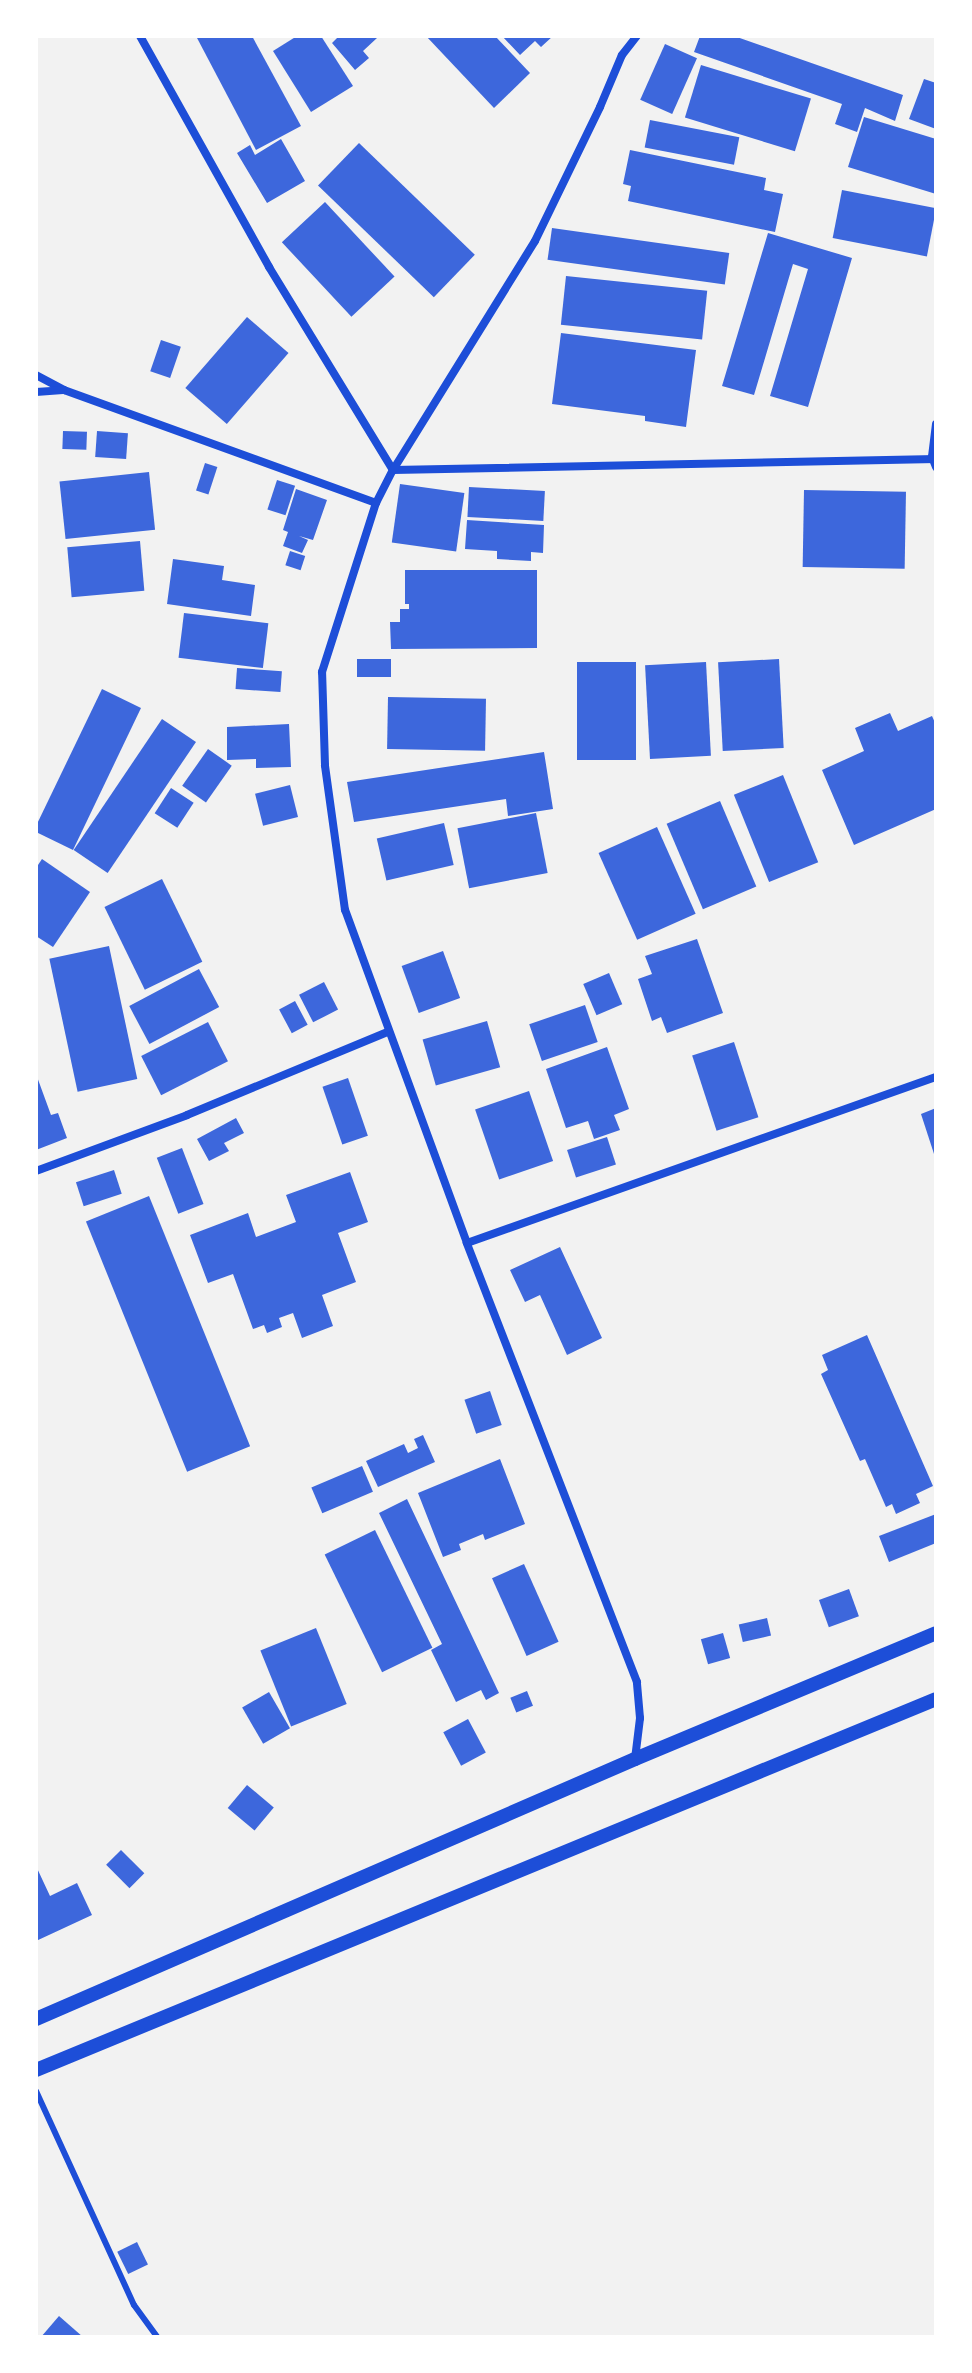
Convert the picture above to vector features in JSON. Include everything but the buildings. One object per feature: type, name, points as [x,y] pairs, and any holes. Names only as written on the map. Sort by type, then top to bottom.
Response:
[{"type":"street","points":[[140,36],[269,267],[393,470]]},
{"type":"street","points":[[635,1759],[640,1718],[637,1682],[387,1032],[345,910],[325,765],[322,672],[376,503],[393,470],[535,241],[622,55],[637,36]]},
{"type":"street","points":[[36,375],[64,390],[376,503]]},
{"type":"street","points":[[36,392],[64,390]]},
{"type":"street","points":[[393,470],[935,461],[936,424]]},
{"type":"street","points":[[36,1171],[187,1115],[387,1032]]},
{"type":"street","points":[[467,1243],[936,1077]]},
{"type":"street","points":[[36,2019],[635,1759],[936,1633]]},
{"type":"street","points":[[36,2070],[936,1699]]},
{"type":"lane","points":[[36,2091],[134,2305],[157,2337]]}]
